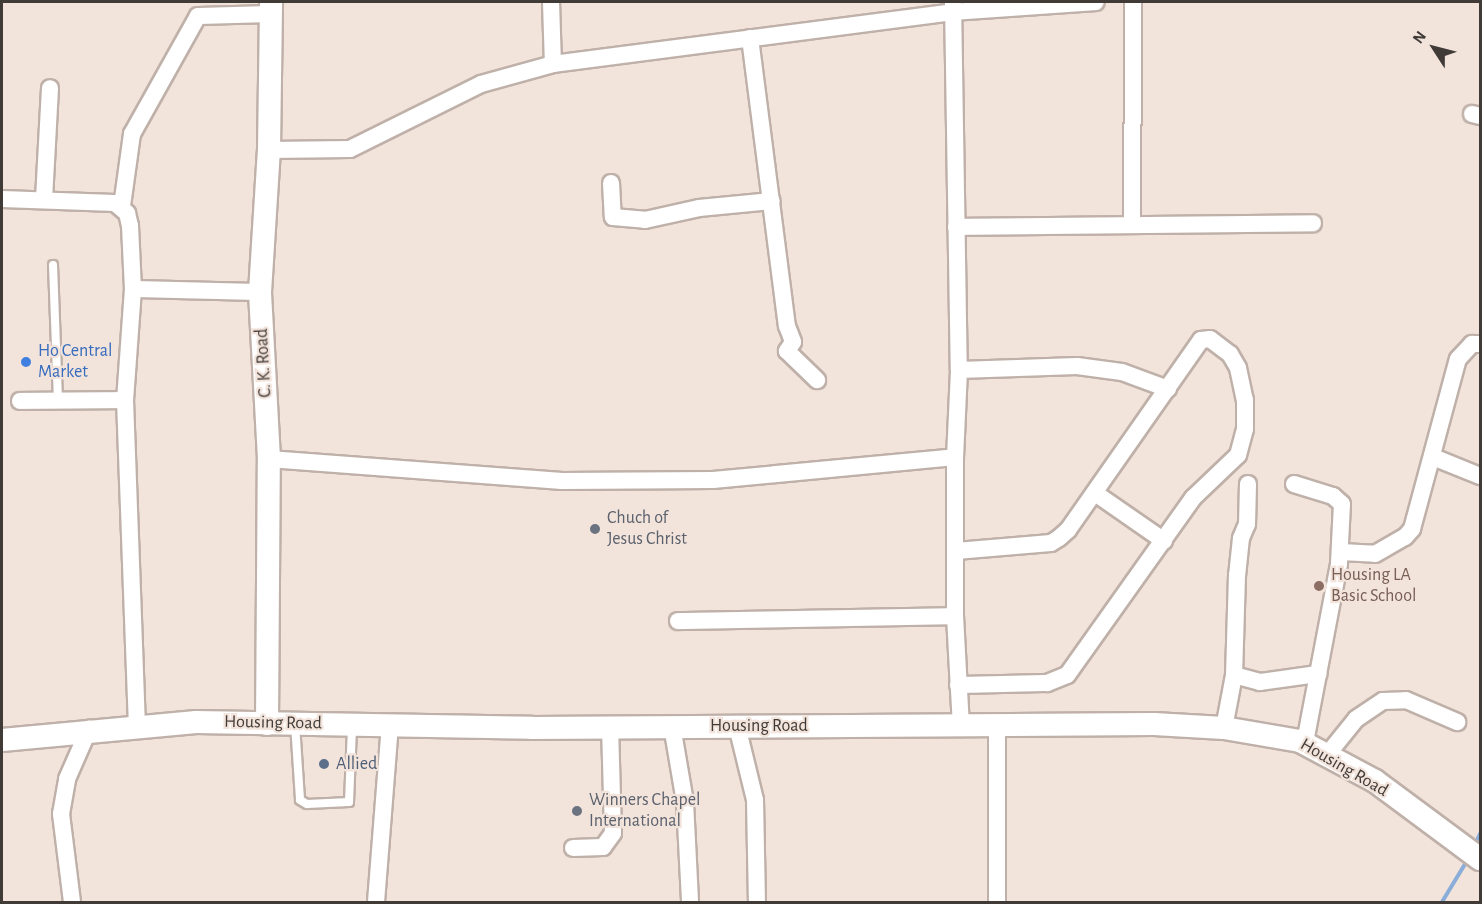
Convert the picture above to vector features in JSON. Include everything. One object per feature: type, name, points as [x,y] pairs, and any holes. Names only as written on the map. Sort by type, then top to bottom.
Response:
[{"type":"street","points":[[551,2],[552,64]]},
{"type":"street","points":[[269,150],[350,148],[481,84],[552,64],[750,38],[953,7],[1096,2]]},
{"type":"street","points":[[1132,222],[1133,2]]},
{"type":"street","points":[[953,7],[959,370],[955,457],[955,616],[962,727]]},
{"type":"street","points":[[137,726],[125,400],[133,290],[130,226],[122,206],[132,134],[198,16],[271,8]]},
{"type":"street","name":"C. K. Road","points":[[267,724],[269,459],[260,292],[269,150],[271,8]]},
{"type":"street","points":[[750,38],[787,326],[793,342],[787,351],[817,380]]},
{"type":"street","points":[[44,199],[50,88]]},
{"type":"street","points":[[611,183],[613,217],[645,220],[699,208],[772,201]]},
{"type":"street","points":[[2,199],[44,199],[122,206]]},
{"type":"street","points":[[956,227],[1132,222],[1313,223]]},
{"type":"street","points":[[133,290],[260,292]]},
{"type":"street","points":[[956,551],[1051,543],[1068,530],[1201,340],[1209,339],[1230,354],[1238,368],[1245,400],[1245,429],[1238,454],[1193,498],[1063,679],[1047,683],[958,685]]},
{"type":"street","points":[[1341,552],[1375,554],[1406,537],[1418,513],[1458,359],[1472,344],[1480,344]]},
{"type":"street","points":[[959,370],[1077,366],[1122,372],[1168,388]]},
{"type":"street","points":[[20,401],[125,400]]},
{"type":"street","points":[[269,459],[552,480],[713,480],[955,457]]},
{"type":"street","points":[[1432,457],[1480,476]]},
{"type":"street","points":[[1224,728],[1234,675],[1237,575],[1241,538],[1247,524],[1248,484]]},
{"type":"street","points":[[1294,484],[1333,496],[1342,504],[1341,552],[1305,743]]},
{"type":"street","points":[[1095,493],[1164,541]]},
{"type":"street","points":[[678,621],[955,616]]},
{"type":"street","points":[[1234,675],[1260,682],[1318,674]]},
{"type":"street","points":[[1327,755],[1356,719],[1383,701],[1406,700],[1457,722]]},
{"type":"street","name":"Housing Road","points":[[2,741],[89,729],[196,722],[610,728],[672,726],[997,727],[1154,724],[1224,728],[1272,733],[1305,743],[1375,781],[1430,825],[1474,854]]},
{"type":"street","points":[[376,903],[390,724]]},
{"type":"street","points":[[672,726],[685,802],[690,903]]},
{"type":"street","points":[[737,726],[755,800],[756,903]]},
{"type":"street","points":[[997,727],[997,903]]},
{"type":"street","points":[[573,848],[603,847],[613,833],[610,728]]},
{"type":"street","points":[[72,903],[61,814],[67,778],[89,729]]},
{"type":"lane","points":[[53,266],[58,399]]},
{"type":"lane","points":[[296,724],[300,800],[307,804],[349,802],[352,724]]},
{"type":"waterway","points":[[1475,845],[1480,834]]},
{"type":"waterway","points":[[1442,902],[1468,859]]},
{"type":"place","name":"Ho Central Market","points":[[26,362]]},
{"type":"place","name":"Chuch of Jesus Christ","points":[[595,529]]},
{"type":"place","name":"Housing LA Basic School","points":[[1319,586]]},
{"type":"place","name":"Allied","points":[[324,764]]},
{"type":"place","name":"Winners Chapel International","points":[[577,811]]}]
